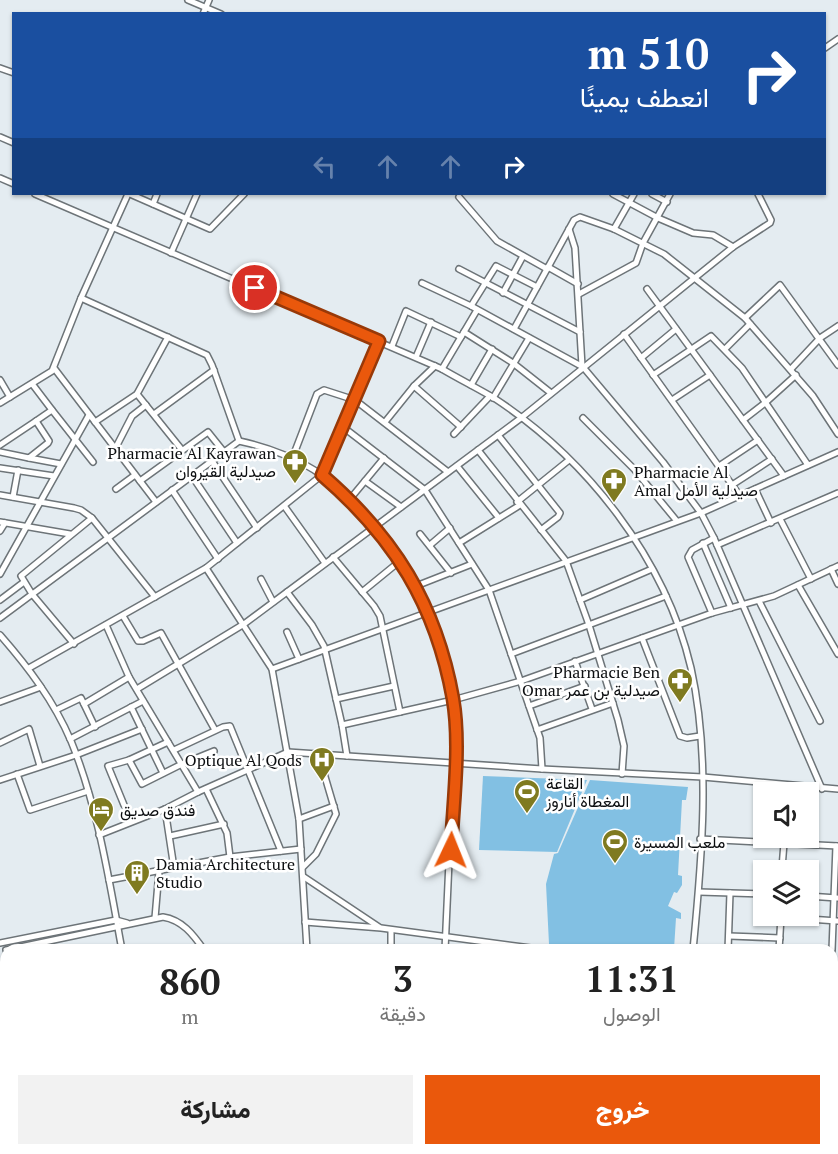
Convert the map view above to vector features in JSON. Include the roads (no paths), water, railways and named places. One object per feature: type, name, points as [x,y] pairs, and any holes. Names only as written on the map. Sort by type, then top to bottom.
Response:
[{"type":"street","points":[[188,0],[217,12]]},
{"type":"street","points":[[204,12],[209,0]]},
{"type":"street","points":[[37,195],[442,369],[491,397],[521,418],[569,460],[614,511],[633,537],[666,596],[691,669],[703,777],[699,892],[694,944]]},
{"type":"street","points":[[0,403],[33,385],[54,368],[111,227],[128,195]]},
{"type":"street","points":[[131,195],[210,229],[243,195]]},
{"type":"street","points":[[153,204],[157,195]]},
{"type":"street","points":[[171,253],[197,195]]},
{"type":"street","points":[[615,195],[658,218],[693,233],[713,236],[733,247]]},
{"type":"street","points":[[614,229],[633,195]]},
{"type":"street","points":[[654,195],[667,202]]},
{"type":"street","points":[[579,294],[631,267],[638,259],[643,243],[670,195]]},
{"type":"street","points":[[137,689],[244,624],[521,418],[582,366],[733,247],[771,221],[758,195]]},
{"type":"street","points":[[459,197],[497,241],[578,284]]},
{"type":"street","points":[[514,329],[574,220],[580,217],[614,229],[664,254],[745,318],[796,375],[838,434]]},
{"type":"street","points":[[569,229],[575,248],[582,366]]},
{"type":"street","points":[[503,293],[523,256]]},
{"type":"street","points":[[442,369],[462,334],[484,282],[496,266],[537,287]]},
{"type":"street","points":[[459,269],[580,332]]},
{"type":"street","points":[[423,283],[582,366],[640,434],[701,513],[714,538],[822,789]]},
{"type":"street","points":[[745,318],[780,285],[838,365]]},
{"type":"street","points":[[647,289],[784,476]]},
{"type":"street","points":[[81,298],[207,355],[238,441]]},
{"type":"street","points":[[392,346],[406,310],[492,349],[551,393]]},
{"type":"street","points":[[416,357],[431,322]]},
{"type":"street","points":[[725,349],[750,324]]},
{"type":"street","points":[[791,369],[820,338],[838,326]]},
{"type":"street","points":[[641,358],[676,329]]},
{"type":"street","points":[[624,334],[740,496]]},
{"type":"street","points":[[653,375],[711,336],[742,368],[808,465]]},
{"type":"street","points":[[95,422],[137,394],[168,337]]},
{"type":"street","points":[[454,434],[491,397],[529,338]]},
{"type":"street","points":[[29,668],[206,567],[285,507],[322,475],[379,341]]},
{"type":"street","points":[[471,385],[492,349]]},
{"type":"street","points":[[385,422],[414,386],[435,366]]},
{"type":"street","points":[[54,368],[156,502]]},
{"type":"street","points":[[154,414],[214,370]]},
{"type":"street","points":[[672,400],[710,375]]},
{"type":"street","points":[[743,420],[796,375]]},
{"type":"street","points":[[0,380],[10,397]]},
{"type":"street","points":[[33,385],[93,462]]},
{"type":"street","points":[[414,386],[461,427]]},
{"type":"street","points":[[292,459],[317,394],[320,391],[329,390],[356,399],[448,472]]},
{"type":"street","points":[[137,394],[183,450]]},
{"type":"street","points":[[115,449],[132,416],[146,405]]},
{"type":"street","points":[[0,445],[52,410]]},
{"type":"street","points":[[0,574],[89,415]]},
{"type":"street","points":[[831,422],[838,417]]},
{"type":"street","points":[[584,418],[634,469],[676,520]]},
{"type":"street","points":[[29,458],[49,442],[36,421]]},
{"type":"street","points":[[343,427],[425,490],[489,590],[537,730],[542,747],[542,769]]},
{"type":"street","points":[[140,481],[208,432],[224,452]]},
{"type":"street","points":[[498,435],[560,513],[541,531]]},
{"type":"street","points":[[719,466],[758,440]]},
{"type":"street","points":[[0,618],[238,441]]},
{"type":"street","points":[[238,441],[292,459],[322,475],[350,499],[375,526],[400,561],[429,612],[441,647],[453,700],[455,729],[446,944]]},
{"type":"street","points":[[478,450],[566,561],[613,703],[624,747],[622,774]]},
{"type":"street","points":[[0,452],[61,464]]},
{"type":"street","points":[[272,669],[676,520],[701,513],[838,452]]},
{"type":"street","points":[[350,499],[384,458]]},
{"type":"street","points":[[732,485],[772,459]]},
{"type":"street","points":[[459,543],[519,503],[569,460]]},
{"type":"street","points":[[212,461],[257,528]]},
{"type":"street","points":[[457,466],[499,518]]},
{"type":"street","points":[[0,468],[54,476]]},
{"type":"street","points":[[13,497],[18,470]]},
{"type":"street","points":[[116,489],[135,475]]},
{"type":"street","points":[[192,476],[237,543]]},
{"type":"street","points":[[364,481],[401,507]]},
{"type":"street","points":[[755,489],[771,523]]},
{"type":"street","points":[[172,490],[218,559]]},
{"type":"street","points":[[717,545],[838,493]]},
{"type":"street","points":[[0,495],[81,510],[92,518],[155,597]]},
{"type":"street","points":[[285,507],[326,563]]},
{"type":"street","points":[[74,644],[32,594],[21,575],[92,518]]},
{"type":"street","points":[[780,519],[811,579]]},
{"type":"street","points":[[0,531],[3,522],[70,534]]},
{"type":"street","points":[[430,545],[450,528]]},
{"type":"street","points":[[420,534],[451,573]]},
{"type":"street","points":[[712,613],[688,557],[692,550],[714,538]]},
{"type":"street","points":[[703,543],[731,608]]},
{"type":"street","points":[[333,557],[378,612],[400,712]]},
{"type":"street","points":[[362,592],[400,561]]},
{"type":"street","points":[[416,586],[472,564]]},
{"type":"street","points":[[342,725],[453,700],[521,681],[712,613],[759,601],[838,566]]},
{"type":"street","points":[[206,567],[272,669],[298,819],[304,877],[307,944]]},
{"type":"street","points":[[580,600],[652,569]]},
{"type":"street","points":[[831,569],[838,584]]},
{"type":"street","points":[[261,579],[273,602]]},
{"type":"street","points":[[0,600],[24,582]]},
{"type":"street","points":[[798,585],[838,653]]},
{"type":"street","points":[[286,592],[312,625],[325,650],[347,756]]},
{"type":"street","points":[[511,654],[666,596]]},
{"type":"street","points":[[759,601],[820,721]]},
{"type":"street","points":[[123,616],[138,641],[161,633],[215,730]]},
{"type":"street","points":[[106,625],[129,677],[198,792]]},
{"type":"street","points":[[287,632],[300,659]]},
{"type":"street","points":[[0,634],[29,668],[56,710],[76,754],[99,835],[121,944]]},
{"type":"street","points":[[642,638],[680,736],[687,738],[700,736]]},
{"type":"street","points":[[575,661],[592,709]]},
{"type":"street","points":[[84,704],[129,677]]},
{"type":"street","points":[[336,699],[394,686]]},
{"type":"street","points":[[529,706],[585,686]]},
{"type":"street","points":[[0,702],[41,687]]},
{"type":"street","points":[[56,710],[80,698],[95,726]]},
{"type":"street","points":[[70,739],[143,701]]},
{"type":"street","points":[[537,730],[613,703]]},
{"type":"street","points":[[131,707],[163,773]]},
{"type":"street","points":[[174,750],[215,730],[230,726],[281,851]]},
{"type":"street","points":[[0,743],[28,729],[40,766]]},
{"type":"street","points":[[0,780],[142,729]]},
{"type":"street","points":[[124,805],[108,768],[152,751],[168,742]]},
{"type":"street","points":[[129,760],[141,784],[214,751]]},
{"type":"street","points":[[99,835],[165,809],[288,752],[622,774],[703,777],[753,782]]},
{"type":"street","points":[[303,867],[316,854],[335,818],[334,806],[318,753]]},
{"type":"street","points":[[17,774],[30,810],[88,791]]},
{"type":"street","points":[[206,789],[224,824],[230,857]]},
{"type":"street","points":[[819,789],[838,789]]},
{"type":"street","points":[[298,819],[334,806]]},
{"type":"street","points":[[165,809],[174,868]]},
{"type":"street","points":[[170,836],[224,824]]},
{"type":"street","points":[[700,839],[753,840]]},
{"type":"street","points":[[819,844],[837,846],[837,898],[833,944]]},
{"type":"street","points":[[109,880],[230,857],[301,849]]},
{"type":"street","points":[[154,918],[159,871]]},
{"type":"street","points":[[304,877],[381,928]]},
{"type":"street","points":[[699,892],[753,894]]},
{"type":"street","points":[[728,944],[730,893]]},
{"type":"street","points":[[819,897],[837,898]]},
{"type":"street","points":[[36,936],[36,944],[118,928],[127,923],[166,918],[187,928],[199,944]]},
{"type":"street","points":[[819,919],[836,921]]},
{"type":"street","points":[[0,943],[116,920],[127,923]]},
{"type":"street","points":[[305,922],[381,928],[496,944]]},
{"type":"street","points":[[780,944],[781,926]]},
{"type":"street","points":[[391,930],[391,944]]},
{"type":"street","points":[[729,936],[780,938]]},
{"type":"place","name":"Pharmacie Al Kayrawan صيدلية القيروان","points":[[295,485]]},
{"type":"place","name":"Pharmacie Al Amal صيدلية الأمل","points":[[614,504]]},
{"type":"place","name":"Pharmacie Ben Omar صيدلية بن عمر","points":[[680,704]]},
{"type":"place","name":"Optique Al Qods","points":[[322,783]]},
{"type":"place","name":"القاعة المغطاة أناروز","points":[[527,815]]},
{"type":"place","name":"فندق صديق","points":[[101,833]]},
{"type":"place","name":"ملعب المسيرة","points":[[615,865]]},
{"type":"place","name":"Damia Architecture Studio","points":[[137,896]]}]
